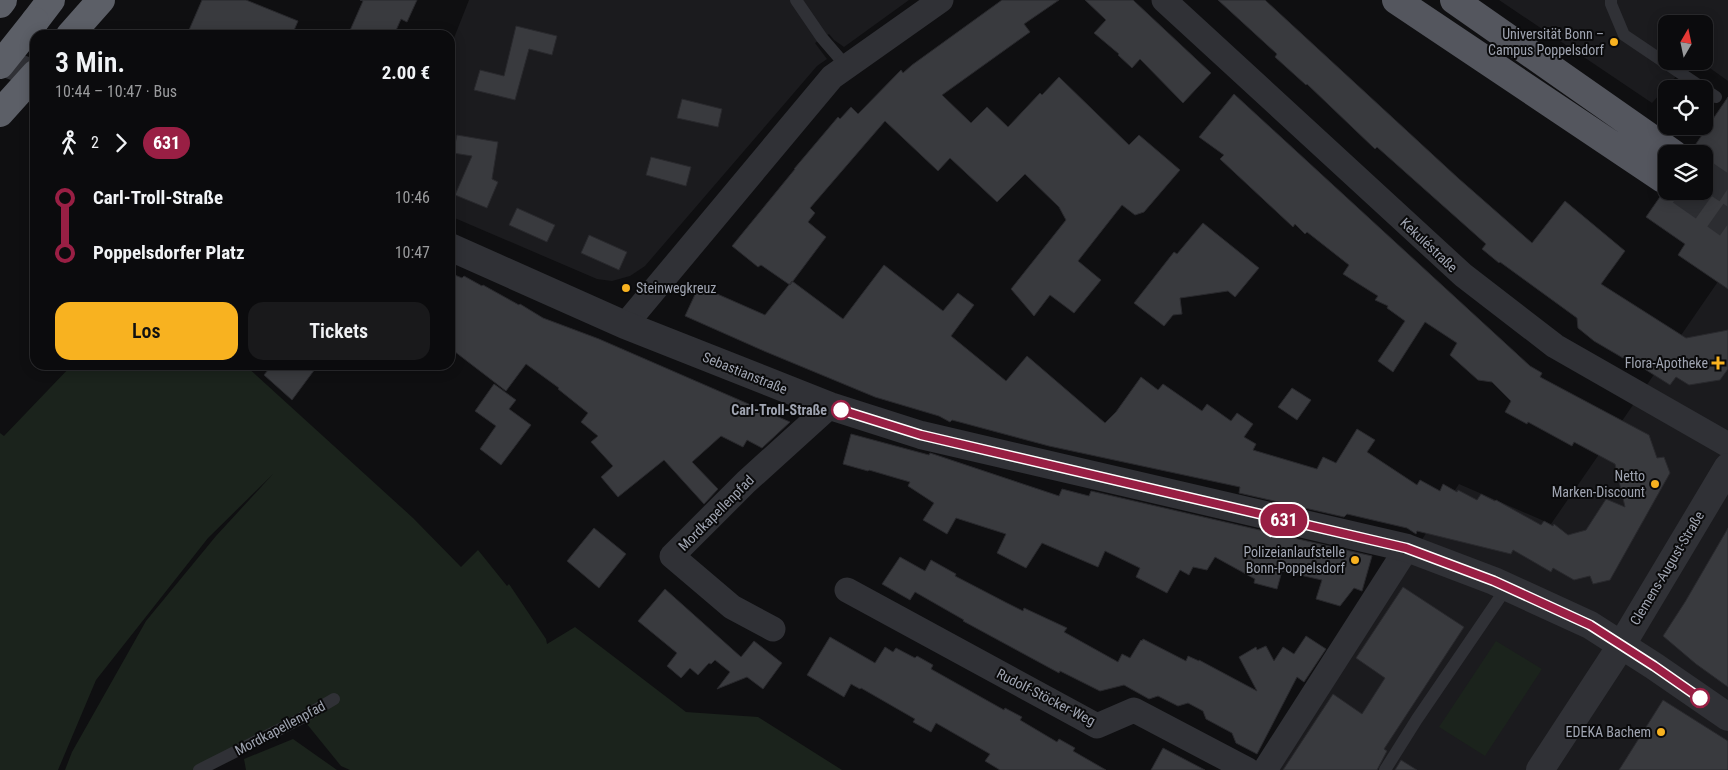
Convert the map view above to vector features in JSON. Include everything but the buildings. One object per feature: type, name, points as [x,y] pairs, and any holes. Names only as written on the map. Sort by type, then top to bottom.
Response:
[{"type":"highway","points":[[0,4],[3,0]]},
{"type":"highway","points":[[74,30],[101,0]]},
{"type":"highway","points":[[1396,0],[1658,176]]},
{"type":"highway","points":[[1454,0],[1661,145]]},
{"type":"highway","points":[[0,65],[43,10]]},
{"type":"highway","points":[[7,105],[30,80]]},
{"type":"street","points":[[625,325],[832,77],[940,0]]},
{"type":"street","name":"Kekuléstraße","points":[[1164,0],[1463,275],[1555,346],[1728,445]]},
{"type":"street","points":[[0,61],[30,72]]},
{"type":"street","name":"Sebastianstraße","points":[[455,249],[625,325],[830,406],[921,435],[1406,548],[1507,587],[1590,625],[1728,717]]},
{"type":"street","name":"Mordkapellenpfad","points":[[773,629],[732,607],[672,556],[746,482],[830,406]]},
{"type":"street","name":"Clemens-August-Straße","points":[[1540,770],[1621,646],[1728,467]]},
{"type":"street","points":[[1265,770],[1406,548]]},
{"type":"street","name":"Rudolf-Stöcker-Weg","points":[[847,590],[1097,726],[1134,710],[1248,770]]},
{"type":"lane","points":[[796,0],[822,38],[847,67]]},
{"type":"lane","points":[[1611,0],[1624,35],[1716,97]]},
{"type":"lane","points":[[1385,770],[1507,587]]},
{"type":"lane","name":"Mordkapellenpfad","points":[[199,770],[302,718],[334,699]]},
{"type":"shaded area","points":[[469,0],[909,0],[844,47],[829,34],[815,43],[827,59],[817,66],[645,266],[630,276],[612,281],[597,279],[455,218],[455,35]]},
{"type":"shaded area","name":"Universität Bonn – Campus Poppelsdorf","points":[[1499,0],[1728,0],[1728,81],[1713,70],[1713,15],[1658,15],[1658,70],[1682,70],[1673,80],[1658,80],[1658,96],[1652,103]]},
{"type":"shaded area","points":[[1728,267],[1728,770],[1268,770],[1459,484],[1551,524]]},
{"type":"shaded area","points":[[67,370],[250,370],[413,518],[461,567],[478,550],[507,586],[509,584],[546,639],[547,644],[575,627],[686,712],[758,717],[842,770],[350,770],[341,766],[302,718],[199,770],[65,770],[72,752],[146,621],[216,536],[273,474],[208,538],[96,680],[58,770],[0,770],[0,433],[4,436]]},
{"type":"shaded area","points":[[1496,641],[1542,669],[1485,756],[1439,727]]},
{"type":"shaded area","points":[[293,739],[337,770],[246,770],[244,759]]},
{"type":"tunnel","points":[[1713,180],[1728,190]]},
{"type":"tunnel","points":[[1694,200],[1728,224]]},
{"type":"bus line","name":"631","points":[[841,410],[921,435],[1406,548],[1494,581],[1590,625],[1700,698]]},
{"type":"place","name":"Universität Bonn – Campus Poppelsdorf","points":[[1614,42]]},
{"type":"place","name":"Steinwegkreuz","points":[[626,288]]},
{"type":"place","name":"Flora-Apotheke","points":[[1718,363]]},
{"type":"place","name":"Carl-Troll-Straße","points":[[841,410]]},
{"type":"place","name":"Netto Marken-Discount","points":[[1655,484]]},
{"type":"place","name":"Polizeianlaufstelle Bonn-Poppelsdorf","points":[[1355,560]]},
{"type":"place","name":"EDEKA Bachem","points":[[1661,732]]}]
